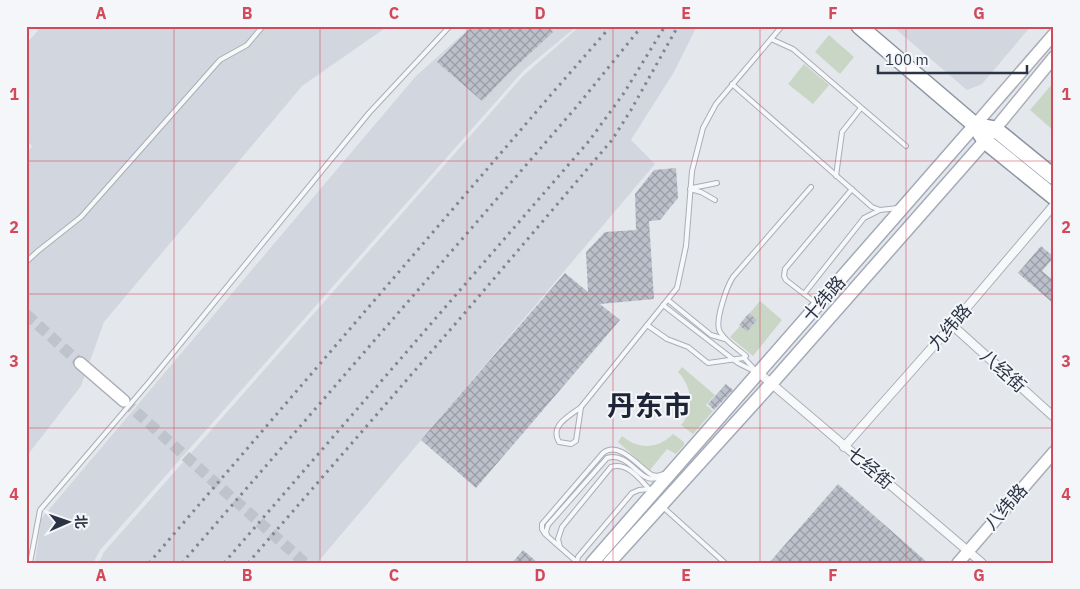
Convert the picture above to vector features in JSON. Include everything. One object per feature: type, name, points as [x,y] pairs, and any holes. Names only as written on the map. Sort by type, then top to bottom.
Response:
[{"type":"highway","points":[[859,26],[975,125],[985,141],[1054,197]]},
{"type":"highway","points":[[975,125],[995,129],[1054,177]]},
{"type":"main road","name":"十纬路","points":[[592,563],[651,492],[677,467],[975,125]]},
{"type":"main road","name":"十纬路","points":[[609,563],[771,384],[985,141]]},
{"type":"street","name":"十纬路","points":[[975,125],[1054,34]]},
{"type":"street","name":"十纬路","points":[[985,141],[1054,57]]},
{"type":"street","name":"九纬路","points":[[844,446],[952,325],[1054,205]]},
{"type":"street","name":"八经街","points":[[952,325],[1054,416]]},
{"type":"street","points":[[80,363],[124,402]]},
{"type":"street","name":"七经街","points":[[759,373],[982,563]]},
{"type":"street","name":"八纬路","points":[[958,563],[1054,452]]},
{"type":"lane","points":[[26,262],[38,250],[81,217],[220,60],[247,45],[263,26]]},
{"type":"lane","points":[[30,563],[40,510],[150,381],[369,113],[450,26]]},
{"type":"lane","points":[[581,407],[576,441],[571,444],[559,442],[556,435],[559,424],[581,407],[677,288],[688,230],[693,160],[703,128],[716,104],[782,26]]},
{"type":"lane","points":[[771,39],[793,49],[906,146]]},
{"type":"lane","points":[[732,84],[872,207],[880,210]]},
{"type":"lane","points":[[836,176],[842,132],[861,108]]},
{"type":"lane","points":[[690,189],[717,183]]},
{"type":"lane","points":[[759,373],[744,358],[746,356],[718,330],[718,320],[729,283],[811,187]]},
{"type":"lane","points":[[690,189],[701,192],[716,200]]},
{"type":"lane","points":[[818,306],[785,279],[786,266],[852,189]]},
{"type":"lane","points":[[804,294],[864,218],[880,210],[905,206]]},
{"type":"lane","points":[[668,300],[711,335],[725,338]]},
{"type":"lane","points":[[664,305],[733,360],[759,373]]},
{"type":"lane","points":[[646,325],[667,339],[688,346],[708,363],[744,358]]},
{"type":"lane","points":[[651,492],[638,490],[632,493],[578,557],[577,562],[550,539],[542,529],[543,522],[606,450],[612,448],[621,451],[650,474],[661,475]]},
{"type":"lane","points":[[550,539],[546,532],[548,525],[605,460],[613,457],[623,459],[648,478],[654,479],[677,467]]},
{"type":"lane","points":[[560,548],[558,539],[562,527],[611,467],[618,465],[628,468],[662,506],[725,563]]},
{"type":"shaded area","points":[[42,26],[388,26],[302,86],[104,322],[81,386],[26,457],[26,156],[32,146],[26,140],[26,44]]},
{"type":"shaded area","points":[[472,26],[577,26],[524,70],[100,550],[93,563],[35,563],[41,519],[416,76]]},
{"type":"shaded area","points":[[580,26],[697,26],[674,72],[631,140],[655,164],[317,563],[99,563],[104,552],[523,76]]},
{"type":"shaded area","points":[[892,26],[1031,26],[982,84],[967,90]]},
{"type":"green space","points":[[829,35],[854,57],[840,74],[815,52]]},
{"type":"green space","points":[[804,64],[829,85],[813,104],[788,84]]},
{"type":"green space","points":[[1054,82],[1054,131],[1030,110]]},
{"type":"green space","points":[[760,301],[782,320],[753,356],[730,337],[740,326],[747,332],[756,321],[749,314]]},
{"type":"green space","points":[[682,367],[715,395],[706,405],[713,411],[693,434],[681,425],[690,405],[689,391],[678,372]]},
{"type":"green space","points":[[673,434],[684,442],[684,445],[676,454],[667,449],[650,470],[618,442],[622,436],[635,444],[648,446],[661,443]]},
{"type":"building","points":[[472,26],[548,26],[553,32],[482,101],[437,62]]},
{"type":"building","points":[[676,168],[678,198],[660,220],[649,221],[654,299],[600,304],[620,320],[476,488],[421,440],[565,273],[588,292],[586,252],[605,232],[636,230],[635,194],[654,170]]},
{"type":"building","points":[[1041,246],[1054,257],[1042,271],[1054,281],[1054,304],[1018,273]]},
{"type":"building","points":[[749,313],[757,320],[747,332],[739,325]]},
{"type":"building","points":[[726,384],[733,390],[714,410],[708,404]]},
{"type":"building","points":[[838,484],[928,563],[769,563]]},
{"type":"building","points":[[523,550],[538,563],[512,563]]},
{"type":"tunnel","points":[[26,314],[80,363]]},
{"type":"tunnel","points":[[124,401],[305,563]]},
{"type":"railway","points":[[149,563],[611,26]]},
{"type":"railway","points":[[182,563],[578,105],[642,26]]},
{"type":"railway","points":[[224,563],[589,141],[624,93],[665,26]]},
{"type":"railway","points":[[248,563],[612,140],[678,26]]},
{"type":"district","name":"丹东市","points":[[649,406]]}]
